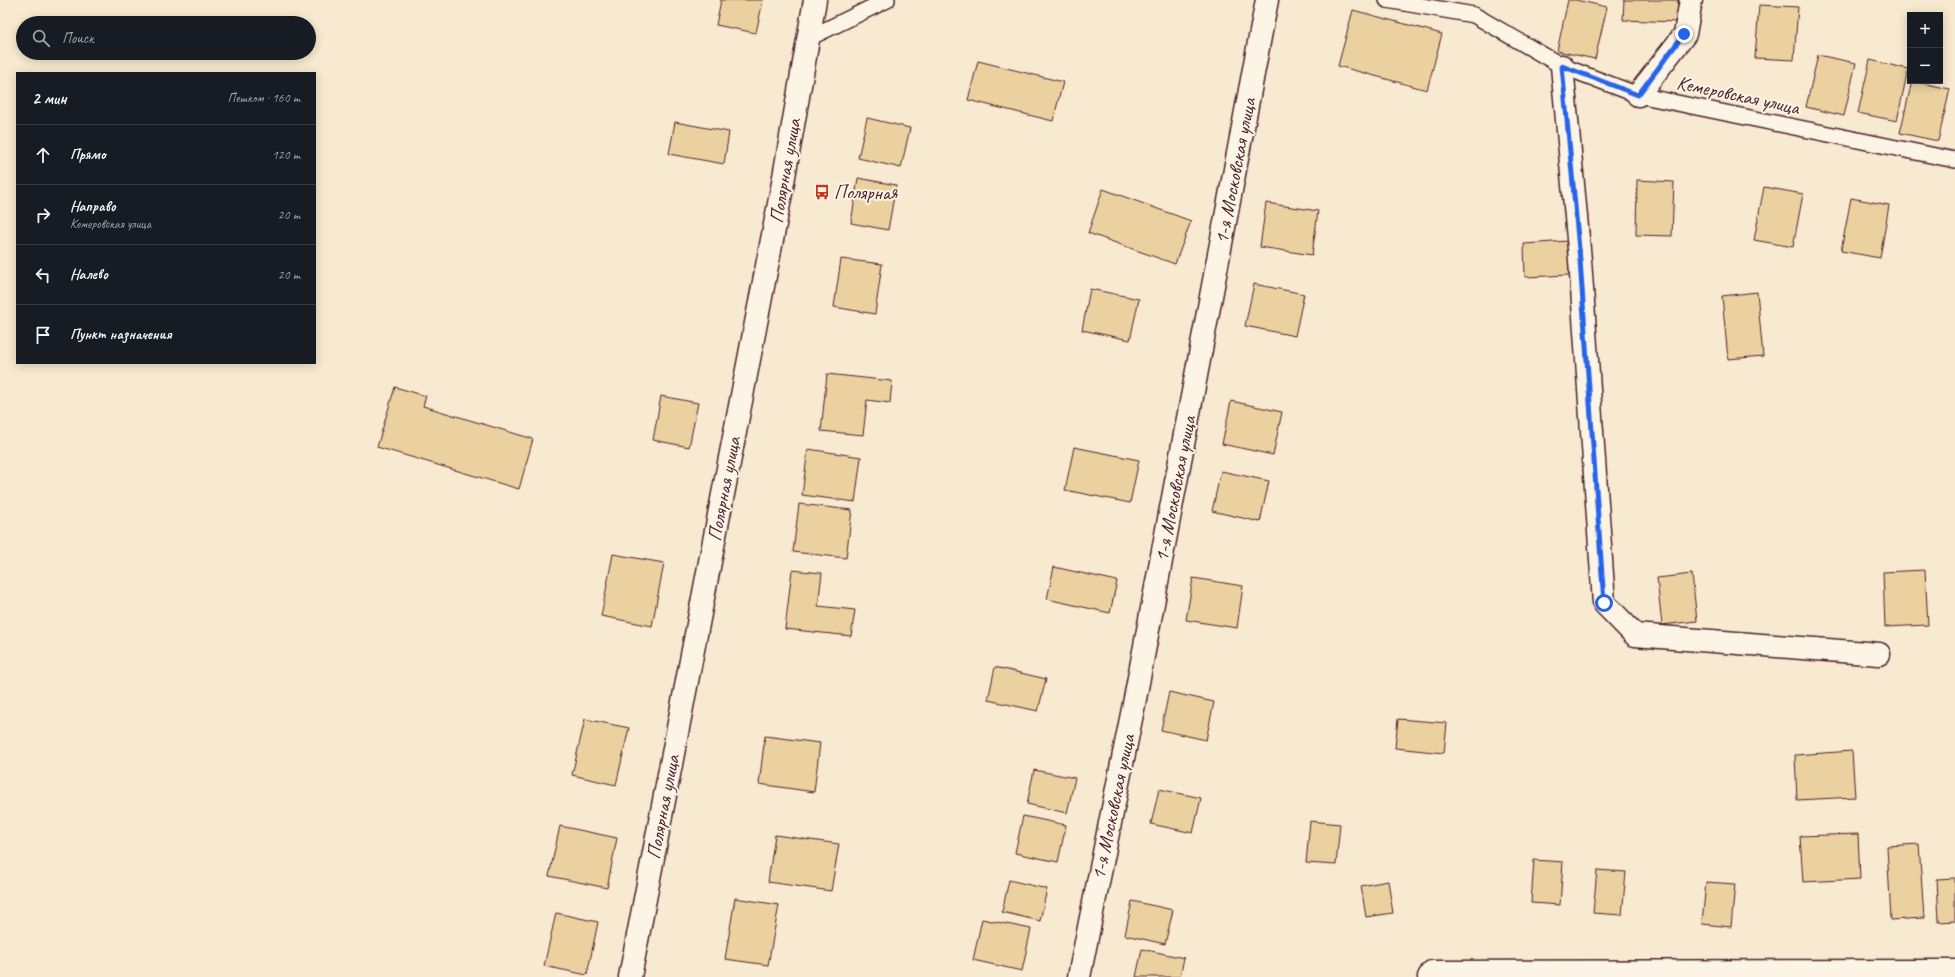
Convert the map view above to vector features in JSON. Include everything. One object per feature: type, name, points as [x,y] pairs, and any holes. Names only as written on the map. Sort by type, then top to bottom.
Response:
[{"type":"street","name":"Полярная улица","points":[[630,977],[782,188],[815,0]]},
{"type":"street","name":"1-я Московская улица","points":[[1079,977],[1134,704],[1267,0]]},
{"type":"street","points":[[1638,95],[1684,34],[1690,0]]},
{"type":"street","points":[[1562,66],[1580,260],[1604,603],[1635,635],[1879,654]]},
{"type":"street","points":[[1429,977],[1432,972],[1955,971]]},
{"type":"lane","points":[[809,38],[887,0]]},
{"type":"lane","name":"Кемеровская улица","points":[[1387,0],[1474,15],[1562,66],[1638,95],[1955,160]]},
{"type":"building","points":[[721,0],[763,0],[756,33],[716,25]]},
{"type":"building","points":[[1568,0],[1576,0],[1607,7],[1595,59],[1557,51]]},
{"type":"building","points":[[1624,0],[1678,0],[1677,22],[1623,20]]},
{"type":"building","points":[[1759,5],[1798,7],[1794,60],[1755,58]]},
{"type":"building","points":[[1353,10],[1442,34],[1427,90],[1338,66]]},
{"type":"building","points":[[1818,55],[1856,63],[1844,116],[1806,107]]},
{"type":"building","points":[[1870,60],[1907,69],[1897,121],[1858,113]]},
{"type":"building","points":[[978,61],[1063,82],[1053,121],[968,100]]},
{"type":"building","points":[[1911,84],[1926,84],[1950,89],[1938,141],[1900,133]]},
{"type":"building","points":[[867,118],[910,128],[901,168],[858,158]]},
{"type":"building","points":[[675,122],[729,132],[724,164],[669,154]]},
{"type":"building","points":[[858,178],[896,185],[888,230],[851,223]]},
{"type":"building","points":[[1637,180],[1674,182],[1672,236],[1636,235]]},
{"type":"building","points":[[1764,187],[1803,194],[1793,247],[1754,240]]},
{"type":"building","points":[[1103,189],[1191,221],[1175,264],[1088,233]]},
{"type":"building","points":[[1851,198],[1889,205],[1880,258],[1841,251]]},
{"type":"building","points":[[1266,203],[1318,211],[1312,255],[1260,247]]},
{"type":"building","points":[[1568,241],[1569,275],[1525,277],[1524,244]]},
{"type":"building","points":[[841,259],[882,264],[875,314],[834,307]]},
{"type":"building","points":[[1254,284],[1304,294],[1295,336],[1245,326]]},
{"type":"building","points":[[1090,289],[1139,299],[1130,340],[1082,330]]},
{"type":"building","points":[[1757,292],[1763,356],[1728,359],[1722,296]]},
{"type":"building","points":[[827,374],[892,381],[890,403],[867,400],[863,435],[821,431]]},
{"type":"building","points":[[395,387],[426,396],[423,406],[533,439],[519,489],[377,447]]},
{"type":"building","points":[[661,396],[698,403],[689,447],[653,440]]},
{"type":"building","points":[[1231,401],[1282,412],[1273,455],[1222,444]]},
{"type":"building","points":[[1074,447],[1139,460],[1130,503],[1065,490]]},
{"type":"building","points":[[808,449],[861,457],[855,502],[802,495]]},
{"type":"building","points":[[1221,471],[1269,481],[1260,522],[1212,511]]},
{"type":"building","points":[[799,504],[852,510],[846,558],[793,552]]},
{"type":"building","points":[[613,554],[664,563],[652,626],[601,616]]},
{"type":"building","points":[[1054,567],[1117,581],[1110,613],[1047,599]]},
{"type":"building","points":[[792,570],[822,573],[818,606],[855,610],[851,636],[785,629]]},
{"type":"building","points":[[1925,570],[1928,625],[1885,627],[1883,572]]},
{"type":"building","points":[[1692,574],[1697,621],[1662,625],[1657,578]]},
{"type":"building","points":[[1193,578],[1243,586],[1237,628],[1186,620]]},
{"type":"building","points":[[995,667],[1046,679],[1038,711],[988,700]]},
{"type":"building","points":[[1169,692],[1214,702],[1206,740],[1161,730]]},
{"type":"building","points":[[585,719],[629,728],[616,785],[572,775]]},
{"type":"building","points":[[1398,719],[1447,723],[1444,753],[1395,748]]},
{"type":"building","points":[[765,736],[820,743],[814,792],[759,784]]},
{"type":"building","points":[[1852,751],[1855,797],[1797,800],[1795,755]]},
{"type":"building","points":[[1034,770],[1075,778],[1067,813],[1027,804]]},
{"type":"building","points":[[1159,789],[1201,798],[1193,833],[1151,824]]},
{"type":"building","points":[[1023,816],[1066,825],[1058,862],[1015,853]]},
{"type":"building","points":[[1310,821],[1340,824],[1336,865],[1306,863]]},
{"type":"building","points":[[560,826],[617,838],[607,888],[549,876]]},
{"type":"building","points":[[1858,834],[1860,879],[1803,882],[1800,836]]},
{"type":"building","points":[[775,835],[839,844],[831,891],[768,882]]},
{"type":"building","points":[[1919,844],[1924,918],[1891,920],[1887,846]]},
{"type":"building","points":[[1534,860],[1563,862],[1560,905],[1531,903]]},
{"type":"building","points":[[1597,870],[1626,872],[1622,915],[1593,913]]},
{"type":"building","points":[[1955,878],[1955,921],[1939,922],[1937,879]]},
{"type":"building","points":[[1009,880],[1047,889],[1040,921],[1002,912]]},
{"type":"building","points":[[1388,881],[1393,913],[1366,917],[1361,886]]},
{"type":"building","points":[[1706,882],[1735,884],[1731,927],[1702,924]]},
{"type":"building","points":[[735,898],[779,905],[768,965],[725,959]]},
{"type":"building","points":[[1132,901],[1173,910],[1165,944],[1125,935]]},
{"type":"building","points":[[556,913],[598,922],[587,975],[544,966]]},
{"type":"building","points":[[982,919],[1031,929],[1022,971],[973,960]]},
{"type":"building","points":[[1142,949],[1184,958],[1180,977],[1136,977]]},
{"type":"place","name":"Полярная","points":[[822,192]]},
{"type":"route","points":[[1604,603],[1580,260],[1562,66],[1638,95],[1684,34]]}]
